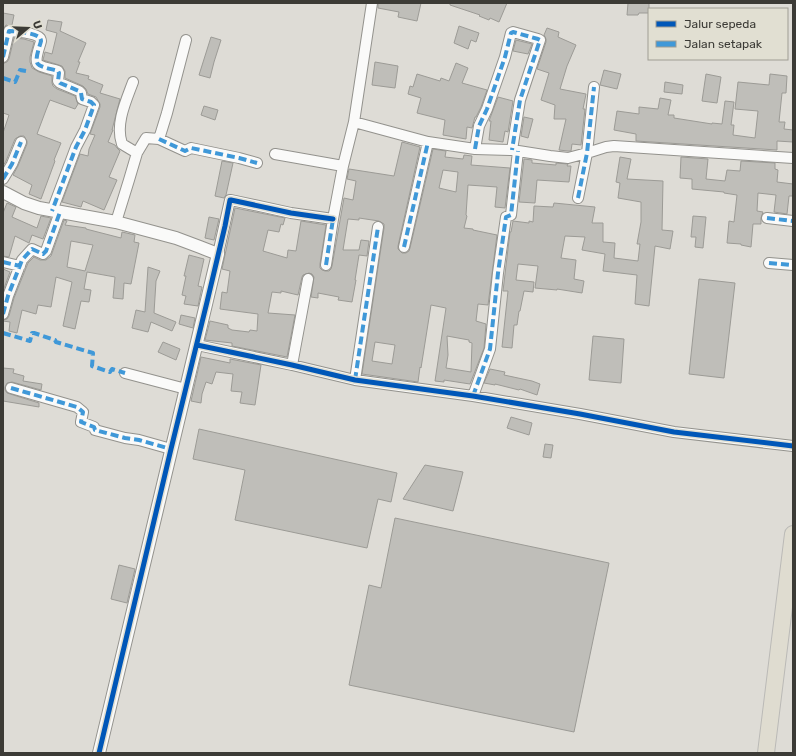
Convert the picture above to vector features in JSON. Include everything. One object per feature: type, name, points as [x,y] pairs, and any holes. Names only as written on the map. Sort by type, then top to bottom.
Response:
[{"type":"highway","points":[[766,753],[793,534]]},
{"type":"street","points":[[326,265],[333,219],[354,122],[372,3]]},
{"type":"street","points":[[3,57],[8,32],[14,31],[38,36],[41,41],[36,63],[58,71],[58,81],[60,83],[79,91],[82,99],[93,103],[94,105],[85,130],[76,147],[56,211],[46,251],[43,254],[32,249],[22,260],[8,296],[3,314]]},
{"type":"street","points":[[473,396],[490,349],[498,273],[506,217],[510,215],[520,100],[540,40],[513,32],[511,33],[505,57],[487,109],[479,126],[475,149]]},
{"type":"street","points":[[159,139],[186,40]]},
{"type":"street","points":[[133,82],[122,113],[119,136],[122,144],[137,153]]},
{"type":"street","points":[[578,198],[587,153],[594,87]]},
{"type":"street","points":[[354,122],[428,142],[475,149],[515,150],[568,158],[614,146],[793,158]]},
{"type":"street","points":[[116,222],[137,153],[146,138],[159,139],[185,151],[191,148],[257,163]]},
{"type":"street","points":[[3,178],[12,164],[21,142]]},
{"type":"street","points":[[404,247],[428,142]]},
{"type":"street","points":[[275,154],[344,166]]},
{"type":"street","points":[[3,192],[24,202],[56,211],[116,222],[176,238],[218,254]]},
{"type":"street","points":[[99,753],[225,226],[228,204],[231,200],[291,213],[333,219]]},
{"type":"street","points":[[767,218],[793,221]]},
{"type":"street","points":[[355,380],[378,227]]},
{"type":"street","points":[[3,262],[20,266]]},
{"type":"street","points":[[769,264],[793,265]]},
{"type":"street","points":[[292,365],[308,279]]},
{"type":"street","points":[[197,345],[355,380],[473,396],[674,432],[793,446]]},
{"type":"street","points":[[125,374],[186,389]]},
{"type":"street","points":[[11,388],[77,407],[83,412],[82,422],[94,427],[95,430],[139,440],[171,450]]},
{"type":"building","points":[[378,3],[421,3],[417,21],[398,17],[399,12],[378,8]]},
{"type":"building","points":[[450,3],[507,3],[499,22],[490,18],[489,20],[479,16],[480,15],[450,5]]},
{"type":"building","points":[[628,3],[649,3],[648,13],[627,15]]},
{"type":"building","points":[[3,13],[14,15],[12,25],[6,25],[3,29]]},
{"type":"building","points":[[48,20],[62,22],[60,31],[86,43],[78,62],[80,62],[76,73],[89,76],[88,79],[103,85],[100,93],[120,99],[113,130],[108,142],[115,145],[120,151],[109,177],[117,180],[104,210],[83,201],[81,207],[62,202],[80,154],[88,156],[89,149],[95,135],[90,134],[100,104],[96,97],[88,94],[83,86],[65,78],[65,71],[62,66],[43,60],[45,52],[52,54],[57,33],[46,30]]},
{"type":"building","points":[[459,26],[479,33],[476,42],[471,40],[468,49],[454,43]]},
{"type":"building","points":[[547,28],[559,32],[558,37],[576,45],[567,66],[560,89],[586,94],[583,109],[585,109],[581,145],[572,144],[571,151],[559,150],[566,119],[554,119],[555,105],[541,100],[549,73],[537,69],[546,42],[544,35]]},
{"type":"building","points":[[211,37],[221,40],[210,78],[199,75]]},
{"type":"building","points":[[14,38],[34,42],[30,57],[32,68],[52,76],[53,86],[75,96],[78,104],[75,109],[50,100],[46,110],[37,134],[61,143],[41,199],[29,194],[32,185],[13,175],[27,144],[24,136],[20,136],[15,139],[3,166],[3,133],[9,115],[3,113],[3,66],[9,59]]},
{"type":"building","points":[[516,40],[532,44],[528,54],[513,51]]},
{"type":"building","points":[[375,62],[398,66],[395,88],[372,85]]},
{"type":"building","points":[[456,63],[468,68],[462,83],[487,90],[481,107],[475,117],[472,128],[467,127],[466,139],[443,135],[445,120],[417,113],[421,98],[408,94],[410,86],[413,87],[417,74],[440,81],[441,78],[449,81]]},
{"type":"building","points":[[604,70],[621,74],[617,89],[600,85]]},
{"type":"building","points":[[706,74],[721,77],[717,103],[702,101]]},
{"type":"building","points":[[770,74],[787,76],[786,93],[782,93],[779,122],[785,122],[784,129],[793,130],[793,142],[777,141],[777,150],[636,141],[636,134],[614,130],[617,111],[639,114],[639,107],[658,109],[660,98],[671,100],[668,115],[674,115],[674,118],[712,124],[722,124],[725,101],[734,102],[731,125],[734,125],[733,135],[755,138],[758,111],[735,109],[738,82],[769,85]]},
{"type":"building","points":[[665,82],[683,85],[682,94],[664,92]]},
{"type":"building","points":[[498,97],[513,101],[508,132],[505,131],[503,142],[489,140],[491,121],[489,121]]},
{"type":"building","points":[[204,106],[218,110],[215,120],[201,115]]},
{"type":"building","points":[[524,117],[533,119],[528,138],[521,136]]},
{"type":"building","points":[[402,142],[420,147],[398,246],[398,249],[402,253],[406,253],[410,248],[433,149],[446,151],[445,157],[463,159],[464,155],[472,156],[471,165],[510,168],[505,208],[495,207],[497,187],[468,185],[467,216],[464,228],[497,235],[488,305],[478,304],[476,321],[486,324],[484,348],[470,384],[444,380],[444,382],[435,381],[446,308],[431,305],[418,382],[362,374],[384,228],[384,224],[379,221],[359,218],[359,220],[348,219],[343,250],[359,250],[361,240],[369,241],[367,256],[359,255],[352,302],[338,300],[339,297],[318,293],[318,298],[311,297],[314,277],[309,273],[303,275],[302,277],[298,295],[281,291],[281,293],[272,292],[268,313],[295,315],[287,357],[232,346],[232,343],[205,340],[210,321],[228,325],[228,328],[232,330],[249,332],[250,330],[257,331],[258,314],[220,309],[222,292],[227,293],[230,271],[222,269],[235,208],[285,218],[283,225],[281,224],[279,232],[268,230],[263,251],[287,258],[288,250],[296,251],[301,221],[326,225],[320,268],[325,271],[329,271],[332,266],[344,198],[353,200],[356,181],[347,179],[349,169],[394,176]],"holes":[[[443,170],[458,172],[456,192],[439,188]],[[447,336],[469,340],[469,342],[472,343],[471,372],[446,368],[448,355]],[[375,342],[395,345],[392,364],[372,361]]]},
{"type":"building","points":[[620,157],[631,159],[627,179],[663,181],[662,230],[673,231],[670,249],[655,246],[649,306],[635,304],[637,275],[603,271],[605,254],[582,250],[585,237],[565,236],[561,258],[576,260],[574,279],[584,281],[582,293],[557,289],[535,288],[538,266],[518,264],[516,280],[534,282],[533,292],[524,291],[517,325],[514,325],[512,348],[502,347],[508,291],[503,291],[510,232],[513,221],[533,222],[534,206],[553,207],[554,203],[595,207],[592,223],[603,223],[603,242],[615,243],[614,258],[638,261],[640,244],[637,244],[641,222],[641,202],[618,198],[620,183],[616,182]]},
{"type":"building","points":[[681,157],[708,159],[706,179],[725,181],[727,170],[740,171],[741,161],[775,163],[775,169],[778,170],[777,182],[793,184],[793,196],[789,196],[787,214],[774,212],[776,195],[758,193],[757,211],[763,212],[761,224],[753,224],[751,247],[741,244],[727,243],[729,221],[734,222],[737,195],[724,192],[692,189],[692,179],[680,178]]},
{"type":"building","points":[[524,159],[532,160],[532,163],[556,165],[556,163],[568,164],[567,166],[571,166],[569,182],[537,180],[535,203],[519,202]]},
{"type":"building","points":[[222,161],[233,163],[224,198],[215,196]]},
{"type":"building","points":[[7,203],[16,207],[12,217],[37,228],[41,216],[51,218],[43,239],[32,235],[29,243],[15,236],[9,257],[3,256],[3,213]]},
{"type":"building","points":[[693,216],[706,217],[703,248],[695,247],[696,237],[691,237]]},
{"type":"building","points":[[209,217],[219,219],[214,240],[205,238]]},
{"type":"building","points":[[64,220],[67,221],[65,225],[86,228],[121,238],[122,232],[135,235],[134,242],[139,243],[131,284],[124,283],[123,299],[113,298],[115,277],[87,272],[84,289],[91,290],[89,302],[81,301],[75,329],[63,326],[72,282],[56,277],[51,307],[38,305],[36,314],[22,310],[17,333],[9,331],[10,322],[3,320],[7,319],[9,316],[14,298],[28,263],[34,257],[40,260],[46,260],[51,256]],"holes":[[[71,241],[93,245],[85,271],[67,267]]]},
{"type":"building","points":[[189,255],[204,259],[198,286],[202,287],[198,306],[184,304],[186,296],[182,295],[186,276],[184,276]]},
{"type":"building","points":[[148,267],[160,271],[156,281],[154,313],[176,322],[172,331],[151,322],[148,332],[132,328],[136,310],[145,312]]},
{"type":"building","points":[[3,269],[10,272],[3,291]]},
{"type":"building","points":[[699,279],[735,283],[724,378],[689,374]]},
{"type":"building","points":[[181,315],[195,318],[193,328],[179,324]]},
{"type":"building","points":[[593,336],[624,339],[621,383],[589,380]]},
{"type":"building","points":[[163,342],[180,349],[176,360],[158,352]]},
{"type":"building","points":[[201,357],[230,363],[230,359],[261,365],[255,405],[240,403],[242,392],[231,391],[233,374],[216,372],[212,384],[206,382],[201,403],[191,401]]},
{"type":"building","points":[[3,368],[14,369],[13,373],[24,376],[23,381],[42,384],[41,390],[12,382],[7,383],[5,387],[7,393],[39,403],[39,407],[3,401]]},
{"type":"building","points":[[490,369],[505,372],[504,375],[540,384],[537,395],[520,389],[484,383]]},
{"type":"building","points":[[511,417],[532,423],[529,435],[507,428]]},
{"type":"building","points":[[199,429],[397,473],[391,502],[378,499],[367,548],[235,520],[245,470],[193,459]]},
{"type":"building","points":[[545,444],[553,445],[551,458],[543,457]]},
{"type":"building","points":[[425,465],[463,472],[453,511],[403,499]]},
{"type":"building","points":[[395,518],[609,563],[574,732],[349,685],[369,585],[381,588]]},
{"type":"building","points":[[119,565],[135,569],[127,603],[111,599]]},
{"type":"marked path","points":[[3,57],[9,31],[38,36],[41,41],[38,50],[37,63],[43,67],[58,71],[58,81],[60,83],[79,91],[82,99],[91,102],[94,105],[85,130],[76,147],[52,211]]},
{"type":"marked path","points":[[475,149],[479,126],[487,109],[505,57],[511,33],[513,32],[540,40],[520,100],[512,150]]},
{"type":"marked path","points":[[3,78],[15,82],[20,70],[26,71]]},
{"type":"marked path","points":[[578,198],[587,153],[594,87]]},
{"type":"marked path","points":[[159,139],[185,151],[191,148],[257,163]]},
{"type":"marked path","points":[[3,179],[12,164],[21,142]]},
{"type":"marked path","points":[[404,247],[428,142]]},
{"type":"marked path","points":[[473,396],[490,349],[498,273],[506,217],[511,215],[518,151]]},
{"type":"marked path","points":[[3,314],[8,296],[22,260],[32,249],[43,254],[46,251],[60,212]]},
{"type":"marked path","points":[[767,218],[793,221]]},
{"type":"marked path","points":[[326,265],[333,219]]},
{"type":"marked path","points":[[355,380],[378,227]]},
{"type":"marked path","points":[[3,262],[20,266]]},
{"type":"marked path","points":[[769,263],[793,265]]},
{"type":"marked path","points":[[3,333],[30,341],[32,333],[34,333],[55,340],[56,342],[93,353],[92,366],[110,372],[112,369],[125,373]]},
{"type":"marked path","points":[[11,388],[77,407],[83,412],[81,422],[94,427],[95,430],[171,449]]},
{"type":"cycle path","points":[[99,753],[230,200],[291,213],[333,219]]},
{"type":"cycle path","points":[[197,345],[355,380],[473,396],[674,432],[793,446]]}]
